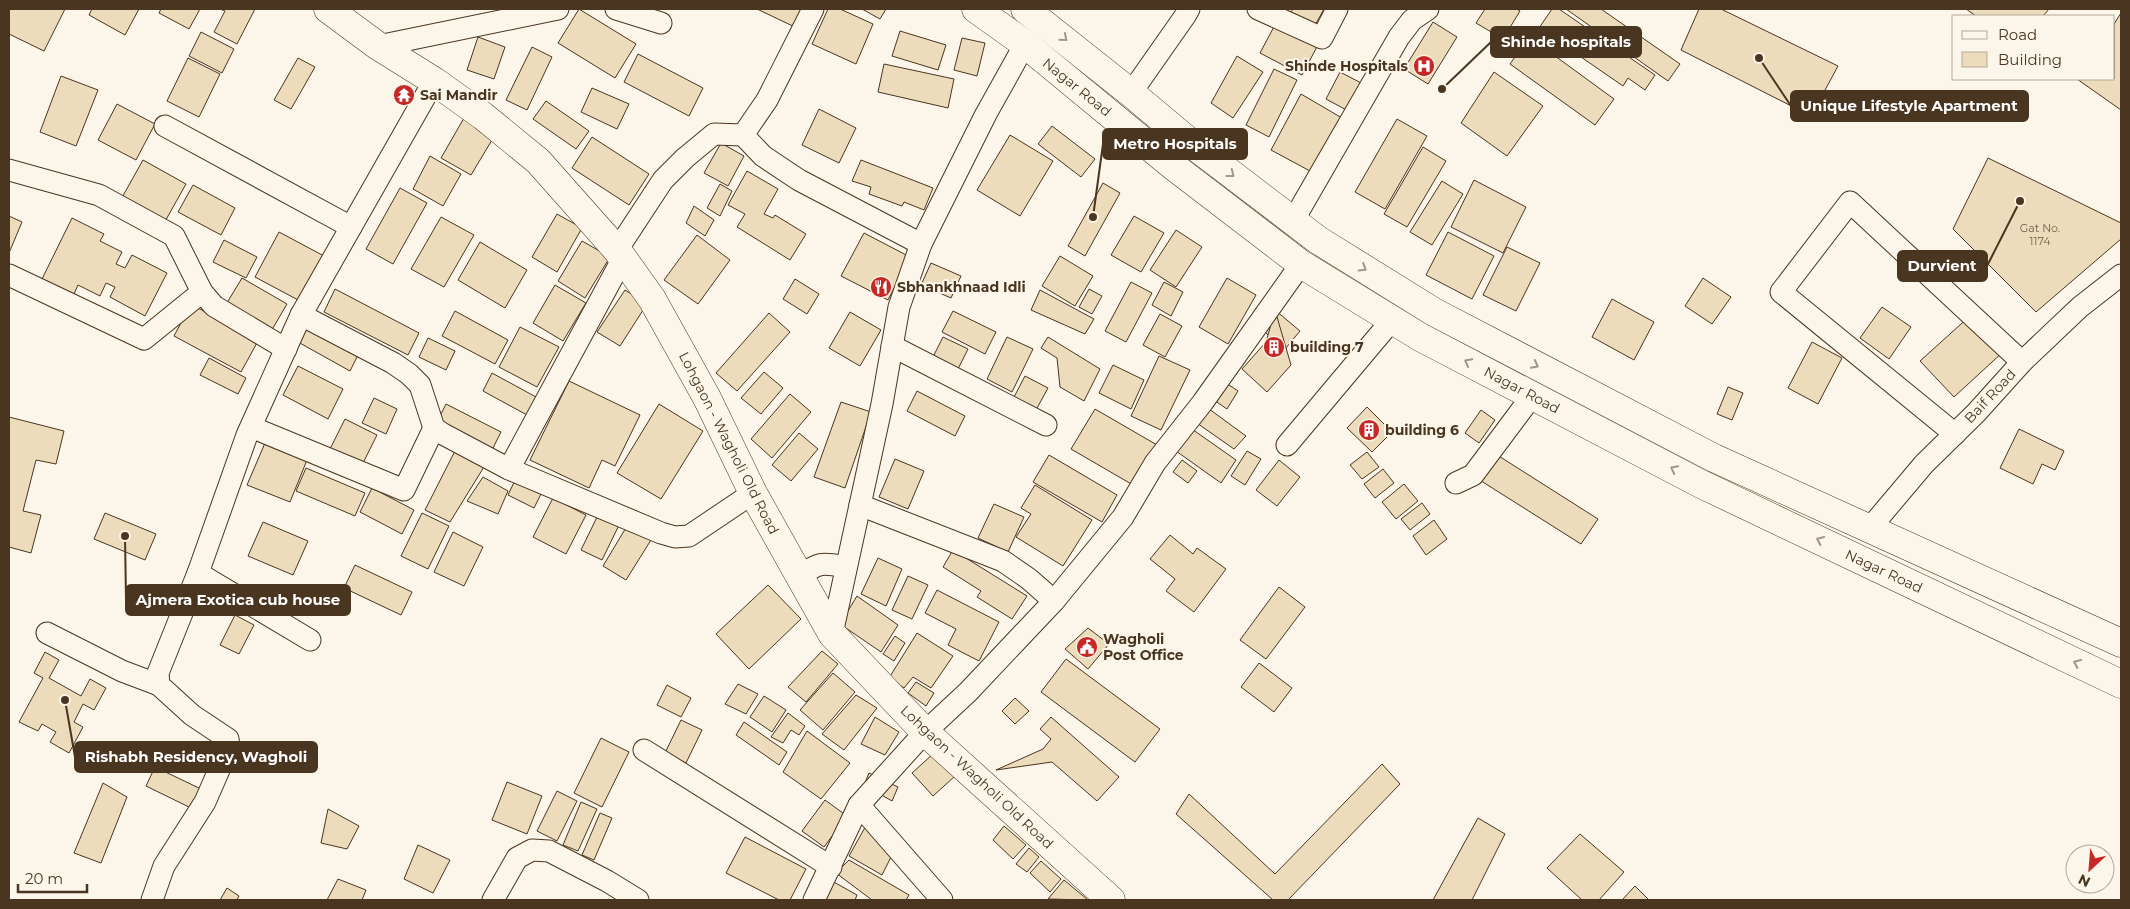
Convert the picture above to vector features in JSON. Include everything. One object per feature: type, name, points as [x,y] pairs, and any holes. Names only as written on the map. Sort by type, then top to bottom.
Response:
[{"type":"main road","name":"Lohgaon - Wagholi Old Road","points":[[328,9],[378,46],[434,81],[483,116],[538,161],[620,254],[652,300],[707,398],[753,492],[832,634],[925,732],[1111,900]]},
{"type":"main road","name":"Nagar Road","points":[[976,9],[1025,44],[1173,166],[1301,264],[1420,337],[1701,484],[2119,683]]},
{"type":"main road","name":"Nagar Road","points":[[1032,11],[1192,144],[1318,240],[1434,312],[1714,458],[2121,643]]},
{"type":"street","points":[[616,9],[661,23]]},
{"type":"street","points":[[743,135],[767,100],[813,9]]},
{"type":"street","points":[[1131,92],[1189,9]]},
{"type":"street","points":[[1258,9],[1322,38],[1337,9]]},
{"type":"street","points":[[378,46],[548,10]]},
{"type":"street","points":[[1293,221],[1399,37],[1417,13]]},
{"type":"street","points":[[832,634],[882,404],[899,307],[922,244],[986,114],[1025,44]]},
{"type":"street","points":[[159,685],[158,673],[198,574],[251,427],[286,349],[302,315],[434,81]]},
{"type":"street","points":[[166,126],[351,227]]},
{"type":"street","points":[[509,469],[620,254],[663,180],[685,158],[714,134],[743,135],[763,156],[799,180],[922,244]]},
{"type":"street","points":[[9,170],[100,195],[174,236],[202,292],[214,306],[286,349]]},
{"type":"street","points":[[1955,434],[1780,292],[1850,202],[2022,362]]},
{"type":"street","points":[[814,900],[831,867],[858,805],[925,732],[968,692],[1054,601],[1123,518],[1155,463],[1203,402],[1301,264]]},
{"type":"street","points":[[9,275],[144,338],[202,292]]},
{"type":"street","name":"Baif Road","points":[[1870,528],[1924,464],[1955,434],[2022,362],[2080,307],[2121,275]]},
{"type":"street","points":[[302,315],[393,363],[409,374],[420,385],[434,428],[509,469],[675,537],[689,536],[753,492]]},
{"type":"street","points":[[1287,445],[1392,320]]},
{"type":"street","points":[[892,346],[1046,425]]},
{"type":"street","points":[[1456,483],[1473,475],[1532,396]]},
{"type":"street","points":[[251,427],[404,490],[434,428]]},
{"type":"street","points":[[860,504],[1003,562],[1029,579],[1054,601]]},
{"type":"street","points":[[800,577],[811,567],[820,563],[846,567]]},
{"type":"street","points":[[198,574],[310,640]]},
{"type":"street","points":[[47,633],[122,671],[159,685],[192,715],[228,739],[229,747],[204,802],[164,866],[152,900]]},
{"type":"street","points":[[644,750],[831,867]]},
{"type":"street","points":[[858,805],[942,900]]},
{"type":"street","points":[[493,900],[517,858],[532,850],[549,851],[607,881],[638,900]]},
{"type":"building","points":[[9,9],[65,9],[44,51],[9,34]]},
{"type":"building","points":[[92,9],[139,9],[125,35],[89,15]]},
{"type":"building","points":[[161,9],[200,9],[189,29],[159,13]]},
{"type":"building","points":[[220,9],[255,9],[237,44],[214,32],[225,11]]},
{"type":"building","points":[[579,9],[636,44],[615,78],[558,43]]},
{"type":"building","points":[[757,9],[800,9],[807,12],[799,29]]},
{"type":"building","points":[[828,9],[840,9],[873,24],[856,64],[812,44]]},
{"type":"building","points":[[862,9],[886,9],[880,19]]},
{"type":"building","points":[[1293,9],[1324,9],[1314,27],[1290,13]]},
{"type":"building","points":[[1485,9],[1517,9],[1520,11],[1503,39],[1476,23]]},
{"type":"building","points":[[1552,9],[1559,9],[1655,75],[1645,90],[1628,78],[1623,86],[1539,28]]},
{"type":"building","points":[[1566,9],[1601,9],[1680,64],[1668,81]]},
{"type":"building","points":[[1699,9],[1721,9],[1838,66],[1811,116],[1681,50]]},
{"type":"building","points":[[1966,9],[2049,9],[2044,15],[1975,15]]},
{"type":"building","points":[[2121,13],[2121,110],[2078,80],[2115,80],[2115,22]]},
{"type":"building","points":[[1277,21],[1319,43],[1302,75],[1260,53]]},
{"type":"building","points":[[1433,22],[1457,37],[1428,84],[1404,69]]},
{"type":"building","points":[[900,31],[946,45],[938,70],[892,56]]},
{"type":"building","points":[[201,32],[234,49],[222,73],[189,56]]},
{"type":"building","points":[[478,37],[505,47],[494,79],[467,70]]},
{"type":"building","points":[[1529,37],[1614,99],[1595,125],[1510,64]]},
{"type":"building","points":[[962,38],[985,43],[977,76],[954,70]]},
{"type":"building","points":[[532,47],[552,57],[527,110],[506,100]]},
{"type":"building","points":[[638,54],[703,88],[689,116],[624,82]]},
{"type":"building","points":[[1237,56],[1263,72],[1233,118],[1211,103]]},
{"type":"building","points":[[188,58],[220,74],[199,117],[167,101]]},
{"type":"building","points":[[298,58],[315,67],[291,109],[274,100]]},
{"type":"building","points":[[884,64],[954,79],[948,108],[878,92]]},
{"type":"building","points":[[1274,69],[1297,80],[1269,137],[1246,125]]},
{"type":"building","points":[[1340,72],[1365,85],[1350,112],[1326,99]]},
{"type":"building","points":[[1494,72],[1543,106],[1507,156],[1461,123]]},
{"type":"building","points":[[61,76],[98,90],[76,146],[40,132]]},
{"type":"building","points":[[592,88],[629,104],[617,129],[581,112]]},
{"type":"building","points":[[1301,94],[1342,118],[1310,171],[1271,150]]},
{"type":"building","points":[[546,101],[589,131],[576,149],[533,119]]},
{"type":"building","points":[[117,104],[155,124],[136,160],[98,140]]},
{"type":"building","points":[[819,109],[856,128],[839,163],[802,145]]},
{"type":"building","points":[[464,118],[495,135],[471,175],[441,158]]},
{"type":"building","points":[[1397,119],[1427,136],[1385,209],[1355,192]]},
{"type":"building","points":[[1052,126],[1095,159],[1081,177],[1038,144]]},
{"type":"building","points":[[1010,135],[1053,161],[1020,216],[977,190]]},
{"type":"building","points":[[592,137],[649,174],[629,205],[572,168]]},
{"type":"building","points":[[721,143],[744,156],[728,186],[704,173]]},
{"type":"building","points":[[1423,147],[1446,161],[1407,227],[1384,214]]},
{"type":"building","points":[[430,156],[461,174],[443,206],[413,189]]},
{"type":"building","points":[[1988,158],[2121,223],[2121,239],[2036,312],[1953,229]]},
{"type":"building","points":[[143,160],[186,184],[163,225],[120,201]]},
{"type":"building","points":[[861,160],[933,188],[924,210],[904,202],[902,206],[869,194],[871,187],[852,181]]},
{"type":"building","points":[[747,171],[778,189],[764,214],[773,218],[775,215],[806,234],[790,260],[737,227],[745,214],[728,205]]},
{"type":"building","points":[[1474,180],[1526,207],[1503,253],[1451,227]]},
{"type":"building","points":[[1442,181],[1463,194],[1432,245],[1410,232]]},
{"type":"building","points":[[1103,183],[1120,193],[1085,256],[1068,246]]},
{"type":"building","points":[[720,184],[732,191],[720,216],[707,208]]},
{"type":"building","points":[[193,185],[235,208],[221,235],[178,212]]},
{"type":"building","points":[[400,188],[427,203],[393,264],[366,249]]},
{"type":"building","points":[[694,206],[714,220],[705,236],[686,223]]},
{"type":"building","points":[[557,214],[582,228],[557,272],[532,257]]},
{"type":"building","points":[[9,216],[22,222],[9,253]]},
{"type":"building","points":[[1134,216],[1164,233],[1141,272],[1111,255]]},
{"type":"building","points":[[441,217],[474,235],[444,287],[411,269]]},
{"type":"building","points":[[72,218],[104,234],[100,241],[122,252],[116,264],[125,268],[132,255],[167,273],[145,316],[110,297],[115,287],[106,283],[100,296],[78,285],[74,294],[42,279]]},
{"type":"building","points":[[1176,230],[1202,247],[1176,287],[1150,270]]},
{"type":"building","points":[[279,232],[324,256],[300,301],[255,277]]},
{"type":"building","points":[[1448,232],[1494,256],[1472,299],[1426,275]]},
{"type":"building","points":[[864,233],[910,257],[888,300],[841,276]]},
{"type":"building","points":[[697,235],[730,260],[698,304],[664,280]]},
{"type":"building","points":[[224,240],[257,257],[246,278],[213,262]]},
{"type":"building","points":[[582,241],[610,257],[585,298],[558,281]]},
{"type":"building","points":[[480,242],[527,270],[505,308],[458,280]]},
{"type":"building","points":[[1507,247],[1540,263],[1516,311],[1483,295]]},
{"type":"building","points":[[1060,256],[1093,276],[1075,306],[1042,286]]},
{"type":"building","points":[[931,263],[961,276],[951,298],[921,285]]},
{"type":"building","points":[[242,278],[287,304],[270,333],[225,306]]},
{"type":"building","points":[[1227,278],[1256,295],[1228,344],[1199,327]]},
{"type":"building","points":[[1703,278],[1731,297],[1712,324],[1685,306]]},
{"type":"building","points":[[795,279],[819,294],[807,314],[783,299]]},
{"type":"building","points":[[1131,282],[1152,293],[1126,342],[1105,331]]},
{"type":"building","points":[[1164,282],[1183,292],[1171,316],[1152,305]]},
{"type":"building","points":[[555,285],[586,303],[563,341],[533,323]]},
{"type":"building","points":[[335,289],[419,333],[408,355],[324,312]]},
{"type":"building","points":[[1089,289],[1102,296],[1092,314],[1079,307]]},
{"type":"building","points":[[625,290],[647,304],[620,346],[597,332]]},
{"type":"building","points":[[1040,290],[1094,319],[1085,334],[1031,310]]},
{"type":"building","points":[[1612,299],[1654,322],[1634,360],[1592,337]]},
{"type":"building","points":[[191,304],[258,341],[241,372],[174,336]]},
{"type":"building","points":[[1882,307],[1911,327],[1889,359],[1860,338]]},
{"type":"building","points":[[1275,310],[1300,331],[1285,349],[1260,328]]},
{"type":"building","name":"building 7","points":[[1275,310],[1291,365],[1267,392],[1242,369],[1266,342]]},
{"type":"building","points":[[455,311],[508,340],[495,364],[442,336]]},
{"type":"building","points":[[953,311],[996,332],[985,354],[942,332]]},
{"type":"building","points":[[850,312],[881,330],[860,366],[829,348]]},
{"type":"building","points":[[769,313],[790,332],[737,391],[716,373]]},
{"type":"building","points":[[1160,314],[1182,326],[1165,357],[1143,345]]},
{"type":"building","points":[[1971,315],[2004,351],[1954,397],[1920,361]]},
{"type":"building","points":[[306,327],[358,355],[350,371],[298,342]]},
{"type":"building","points":[[520,327],[559,347],[537,387],[499,367]]},
{"type":"building","points":[[943,337],[968,349],[956,373],[931,361]]},
{"type":"building","points":[[1007,337],[1033,349],[1012,392],[987,379]]},
{"type":"building","points":[[1048,337],[1100,369],[1084,401],[1060,387],[1057,358],[1041,348]]},
{"type":"building","points":[[428,338],[455,351],[446,370],[419,357]]},
{"type":"building","points":[[1812,342],[1842,358],[1818,404],[1788,388]]},
{"type":"building","points":[[1159,356],[1190,370],[1161,430],[1131,416]]},
{"type":"building","points":[[209,358],[246,378],[238,394],[200,375]]},
{"type":"building","points":[[1113,365],[1144,380],[1131,409],[1099,393]]},
{"type":"building","points":[[298,366],[343,389],[328,419],[283,395]]},
{"type":"building","points":[[764,372],[783,388],[761,414],[741,398]]},
{"type":"building","points":[[492,373],[536,397],[527,415],[483,391]]},
{"type":"building","points":[[1025,376],[1048,388],[1036,410],[1013,399]]},
{"type":"building","points":[[569,381],[640,415],[615,466],[602,460],[589,488],[530,460]]},
{"type":"building","points":[[1223,381],[1238,391],[1227,409],[1211,398]]},
{"type":"building","points":[[1728,387],[1743,393],[1732,420],[1717,414]]},
{"type":"building","points":[[917,391],[965,416],[955,436],[907,411]]},
{"type":"building","points":[[790,394],[811,412],[772,458],[751,439]]},
{"type":"building","points":[[374,398],[397,409],[386,434],[362,423]]},
{"type":"building","points":[[841,402],[871,412],[845,488],[814,477]]},
{"type":"building","points":[[446,404],[501,432],[491,452],[436,424]]},
{"type":"building","points":[[659,404],[703,431],[661,499],[617,473]]},
{"type":"building","points":[[1205,406],[1246,436],[1234,449],[1194,421]]},
{"type":"building","name":"building 6","points":[[1367,407],[1392,432],[1372,452],[1347,428]]},
{"type":"building","points":[[1095,409],[1157,445],[1133,485],[1071,449]]},
{"type":"building","points":[[1481,410],[1495,420],[1479,443],[1465,433]]},
{"type":"building","points":[[9,417],[64,431],[56,464],[36,460],[23,511],[41,515],[31,553],[9,547]]},
{"type":"building","points":[[345,419],[377,435],[362,465],[330,449]]},
{"type":"building","points":[[1189,427],[1236,460],[1221,483],[1176,451]]},
{"type":"building","points":[[2019,429],[2064,451],[2055,470],[2042,464],[2033,484],[2000,468]]},
{"type":"building","points":[[799,433],[818,449],[791,481],[772,465]]},
{"type":"building","points":[[265,443],[307,460],[290,502],[247,485]]},
{"type":"building","points":[[457,447],[487,462],[450,522],[425,510]]},
{"type":"building","points":[[1247,451],[1261,459],[1245,485],[1231,476]]},
{"type":"building","points":[[1367,452],[1379,467],[1362,479],[1350,465]]},
{"type":"building","points":[[1494,453],[1598,519],[1581,544],[1478,479]]},
{"type":"building","points":[[1049,455],[1117,495],[1102,522],[1033,482]]},
{"type":"building","points":[[895,459],[924,471],[908,509],[879,497]]},
{"type":"building","points":[[1182,460],[1197,471],[1188,483],[1173,472]]},
{"type":"building","points":[[1279,460],[1300,477],[1277,506],[1256,490]]},
{"type":"building","points":[[306,468],[365,493],[355,516],[296,491]]},
{"type":"building","points":[[1383,469],[1394,483],[1375,498],[1364,484]]},
{"type":"building","points":[[517,476],[543,490],[534,508],[508,495]]},
{"type":"building","points":[[483,477],[508,491],[498,514],[467,501]]},
{"type":"building","points":[[1404,484],[1418,501],[1396,519],[1382,502]]},
{"type":"building","points":[[1035,485],[1092,520],[1063,566],[1016,537],[1031,514],[1021,508]]},
{"type":"building","points":[[372,488],[414,510],[402,534],[360,512]]},
{"type":"building","points":[[553,498],[586,515],[566,554],[533,537]]},
{"type":"building","points":[[1422,503],[1430,514],[1410,530],[1401,519]]},
{"type":"building","points":[[994,504],[1024,517],[1008,552],[978,538]]},
{"type":"building","points":[[105,513],[156,534],[145,560],[94,539]]},
{"type":"building","points":[[422,513],[449,526],[428,569],[401,556]]},
{"type":"building","points":[[599,513],[620,523],[602,560],[581,550]]},
{"type":"building","points":[[1434,520],[1447,539],[1426,555],[1413,536]]},
{"type":"building","points":[[263,522],[308,541],[293,575],[248,556]]},
{"type":"building","points":[[627,526],[651,540],[626,580],[603,566]]},
{"type":"building","points":[[453,532],[483,547],[464,586],[434,572]]},
{"type":"building","points":[[1170,535],[1193,554],[1197,548],[1226,569],[1194,612],[1166,591],[1175,579],[1150,559]]},
{"type":"building","points":[[953,550],[1027,596],[1012,619],[977,597],[981,591],[943,567]]},
{"type":"building","points":[[878,558],[902,569],[886,606],[861,594]]},
{"type":"building","points":[[355,565],[412,592],[401,615],[344,588]]},
{"type":"building","points":[[908,576],[928,585],[912,619],[892,610]]},
{"type":"building","points":[[768,585],[801,619],[749,669],[716,634]]},
{"type":"building","points":[[1279,587],[1305,607],[1266,659],[1240,640]]},
{"type":"building","points":[[937,590],[999,622],[979,661],[948,645],[956,629],[925,613]]},
{"type":"building","points":[[857,596],[898,625],[881,652],[840,624]]},
{"type":"building","points":[[235,615],[254,625],[239,654],[220,645]]},
{"type":"building","name":"Wagholi Post Office","points":[[1088,628],[1109,644],[1088,669],[1065,649]]},
{"type":"building","points":[[917,633],[953,656],[931,688],[913,677],[904,688],[889,678]]},
{"type":"building","points":[[895,636],[905,643],[894,661],[883,654]]},
{"type":"building","points":[[822,651],[838,664],[806,702],[788,687]]},
{"type":"building","points":[[45,652],[59,660],[49,678],[81,696],[90,679],[106,688],[94,710],[83,704],[74,722],[83,727],[69,753],[50,742],[56,732],[42,724],[38,731],[19,722],[43,678],[34,673]]},
{"type":"building","points":[[1066,659],[1160,729],[1135,762],[1041,692]]},
{"type":"building","points":[[1259,663],[1292,688],[1274,712],[1241,687]]},
{"type":"building","points":[[833,673],[855,692],[823,730],[800,710]]},
{"type":"building","points":[[916,682],[934,693],[926,706],[908,693]]},
{"type":"building","points":[[738,684],[758,694],[746,714],[725,704]]},
{"type":"building","points":[[667,685],[691,698],[681,717],[657,705]]},
{"type":"building","points":[[856,695],[877,708],[844,750],[822,734]]},
{"type":"building","points":[[764,696],[786,710],[772,732],[750,717]]},
{"type":"building","points":[[1015,698],[1029,711],[1015,724],[1002,711]]},
{"type":"building","points":[[788,713],[805,726],[799,735],[791,730],[783,743],[771,737]]},
{"type":"building","points":[[875,717],[899,732],[885,755],[861,744]]},
{"type":"building","points":[[1051,717],[1119,777],[1097,801],[1052,762],[996,770],[1043,749],[1051,739],[1040,729]]},
{"type":"building","points":[[681,720],[702,730],[686,763],[665,753]]},
{"type":"building","points":[[744,722],[787,752],[779,765],[736,735]]},
{"type":"building","points":[[807,731],[850,763],[821,799],[783,772]]},
{"type":"building","points":[[601,738],[629,752],[602,807],[574,793]]},
{"type":"building","points":[[934,753],[955,776],[933,796],[912,773]]},
{"type":"building","points":[[1382,764],[1400,784],[1288,900],[1273,900],[1176,814],[1189,794],[1275,874]]},
{"type":"building","points":[[155,767],[201,789],[191,808],[146,786]]},
{"type":"building","points":[[869,773],[898,787],[892,801],[864,785]]},
{"type":"building","points":[[507,782],[542,796],[527,834],[492,820]]},
{"type":"building","points":[[103,783],[127,797],[101,863],[74,853]]},
{"type":"building","points":[[557,791],[577,801],[557,841],[537,831]]},
{"type":"building","points":[[825,800],[847,816],[824,847],[802,831]]},
{"type":"building","points":[[581,802],[597,809],[578,851],[563,845]]},
{"type":"building","points":[[328,809],[359,826],[347,849],[321,843]]},
{"type":"building","points":[[600,813],[612,818],[594,860],[582,855]]},
{"type":"building","points":[[1478,818],[1505,834],[1472,900],[1433,900]]},
{"type":"building","points":[[868,822],[892,855],[882,875],[849,856]]},
{"type":"building","points":[[1004,826],[1026,845],[1013,859],[993,840]]},
{"type":"building","points":[[1580,834],[1624,872],[1599,900],[1582,900],[1547,868]]},
{"type":"building","points":[[745,837],[806,869],[790,900],[779,900],[726,873]]},
{"type":"building","points":[[418,845],[450,860],[433,893],[404,879]]},
{"type":"building","points":[[1029,848],[1039,857],[1027,872],[1016,864]]},
{"type":"building","points":[[849,860],[909,895],[906,900],[872,900],[836,873]]},
{"type":"building","points":[[1041,861],[1061,879],[1050,892],[1030,873]]},
{"type":"building","points":[[338,879],[366,890],[362,900],[327,900]]},
{"type":"building","points":[[1064,880],[1088,900],[1048,899]]},
{"type":"building","points":[[832,881],[857,895],[855,900],[823,900]]},
{"type":"building","points":[[1635,886],[1649,900],[1622,900]]},
{"type":"building","points":[[227,888],[239,896],[237,900],[220,900]]},
{"type":"place","name":"Unique Lifestyle Apartment","points":[[1759,58]]},
{"type":"place","name":"Shinde Hospitals","points":[[1424,66]]},
{"type":"place","name":"Shinde hospitals","points":[[1442,89]]},
{"type":"place","name":"Sai Mandir","points":[[404,95]]},
{"type":"place","name":"Durvient","points":[[2020,201]]},
{"type":"place","name":"Metro Hospitals","points":[[1093,217]]},
{"type":"place","name":"Sbhankhnaad Idli","points":[[881,287]]},
{"type":"place","name":"building 7","points":[[1274,347]]},
{"type":"place","name":"building 6","points":[[1369,430]]},
{"type":"place","name":"Ajmera Exotica cub house","points":[[125,536]]},
{"type":"place","name":"Wagholi Post Office","points":[[1087,647]]},
{"type":"place","name":"Rishabh Residency, Wagholi","points":[[65,700]]}]
